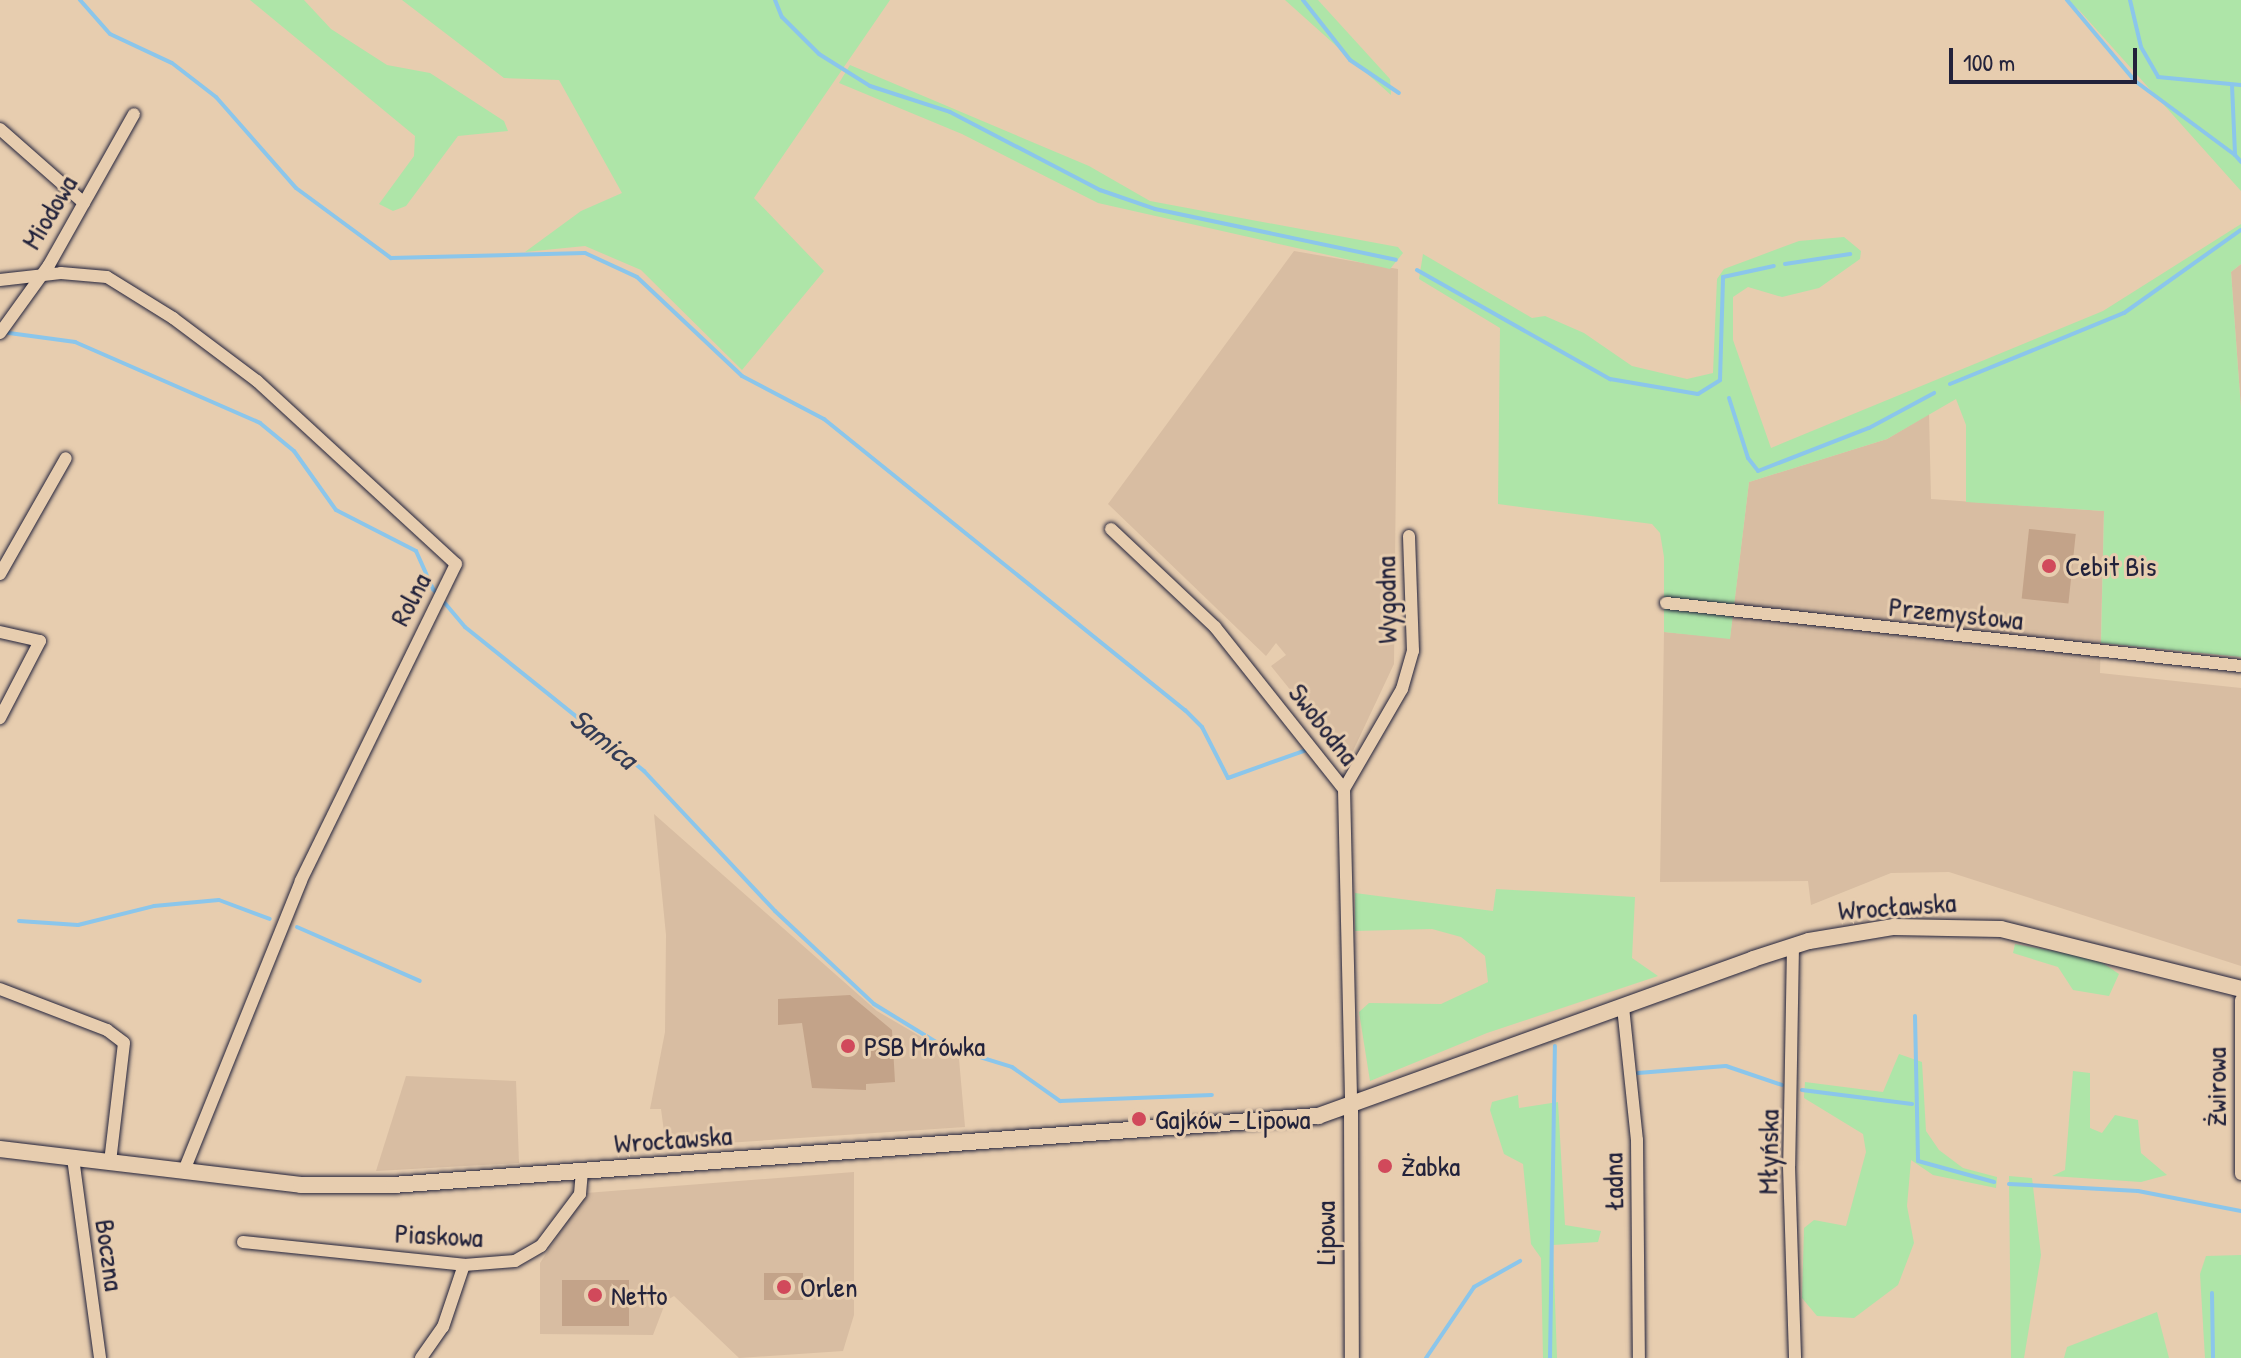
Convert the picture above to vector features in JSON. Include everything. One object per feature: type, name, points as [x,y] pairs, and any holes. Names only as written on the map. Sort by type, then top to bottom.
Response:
[{"type":"main road","name":"Wrocławska","points":[[0,1149],[340,1186],[582,1173],[1246,1124],[1351,1108],[1793,946],[1894,927],[2001,929],[2241,989]]},
{"type":"street","name":"Miodowa","points":[[0,333],[84,203],[134,114]]},
{"type":"street","points":[[0,129],[84,203]]},
{"type":"street","name":"Rolna","points":[[0,280],[37,276],[107,277],[214,346],[456,564],[439,593],[301,881],[184,1171]]},
{"type":"street","points":[[0,574],[66,458]]},
{"type":"street","name":"Swobodna","points":[[1111,529],[1215,627],[1344,789],[1351,1108]]},
{"type":"street","name":"Wygodna","points":[[1344,789],[1397,700],[1413,651],[1409,536]]},
{"type":"street","name":"Przemysłowa","points":[[1666,603],[2241,666]]},
{"type":"street","points":[[0,632],[40,641],[0,718]]},
{"type":"street","name":"Młyńska","points":[[1793,946],[1789,1166],[1795,1358]]},
{"type":"street","points":[[0,989],[107,1030],[124,1043],[110,1163]]},
{"type":"street","name":"Żwirowa","points":[[2241,1000],[2241,1174]]},
{"type":"street","name":"Ładna","points":[[1623,1007],[1637,1140],[1639,1358]]},
{"type":"street","name":"Lipowa","points":[[1351,1108],[1352,1358]]},
{"type":"street","name":"Boczna","points":[[73,1158],[100,1358]]},
{"type":"street","name":"Piaskowa","points":[[243,1242],[464,1265],[531,1256],[580,1194],[582,1173]]},
{"type":"street","points":[[421,1358],[443,1327],[464,1265]]},
{"type":"shaded area","points":[[1294,251],[1398,269],[1394,664],[1352,753],[1342,754],[1271,666],[1286,655],[1276,643],[1266,656],[1108,504]]},
{"type":"shaded area","points":[[2241,264],[2241,409],[2231,272]]},
{"type":"shaded area","points":[[1929,414],[1931,499],[2104,511],[2100,673],[2241,688],[2241,966],[1949,872],[1891,873],[1811,905],[1808,881],[1660,882],[1664,632],[1730,638],[1749,482],[1887,439]]},
{"type":"shaded area","points":[[654,814],[877,1011],[959,1059],[965,1127],[666,1147],[661,1109],[650,1109],[665,1032],[666,935]]},
{"type":"shaded area","points":[[406,1076],[516,1081],[519,1163],[376,1171]]},
{"type":"shaded area","points":[[854,1172],[854,1315],[843,1351],[739,1358],[674,1296],[666,1301],[653,1335],[540,1334],[540,1263],[586,1193]]},
{"type":"green space","points":[[250,0],[304,0],[331,29],[387,65],[430,73],[504,121],[508,131],[458,136],[406,206],[393,211],[379,204],[414,156],[415,136]]},
{"type":"green space","points":[[402,0],[890,0],[754,198],[824,271],[742,370],[641,270],[585,246],[525,252],[581,211],[622,193],[559,80],[504,78]]},
{"type":"green space","points":[[1285,0],[1318,0],[1390,79],[1391,95]]},
{"type":"green space","points":[[2066,0],[2241,0],[2241,191],[2079,10]]},
{"type":"green space","points":[[850,65],[1089,166],[1150,201],[1398,247],[1403,253],[1390,269],[1098,203],[962,134],[839,83]]},
{"type":"green space","points":[[2241,224],[2241,264],[2231,272],[2241,409],[2241,657],[2101,643],[2104,511],[1966,502],[1966,425],[1956,399],[1887,439],[1749,482],[1730,639],[1664,632],[1664,557],[1660,533],[1652,524],[1498,504],[1500,328],[1419,279],[1423,254],[1532,318],[1545,316],[1584,333],[1632,366],[1687,379],[1713,373],[1717,279],[1724,269],[1799,241],[1844,237],[1861,251],[1860,259],[1819,288],[1782,297],[1748,287],[1733,297],[1733,340],[1771,448],[2103,311]]},
{"type":"green space","points":[[1496,889],[1635,897],[1632,958],[1658,976],[1487,1033],[1370,1081],[1359,1012],[1369,1003],[1441,1004],[1488,982],[1485,956],[1461,937],[1432,929],[1355,931],[1355,893],[1493,911]]},
{"type":"green space","points":[[2015,944],[2097,959],[2119,974],[2109,996],[2073,990],[2058,967],[2013,953]]},
{"type":"green space","points":[[1899,1054],[1922,1062],[1926,1131],[1939,1150],[1963,1168],[1997,1177],[1996,1188],[1933,1175],[1911,1160],[1907,1206],[1914,1243],[1898,1285],[1854,1318],[1817,1316],[1802,1298],[1804,1228],[1814,1220],[1846,1226],[1866,1152],[1863,1134],[1804,1098],[1805,1082],[1883,1092]]},
{"type":"green space","points":[[2073,1071],[2090,1073],[2090,1128],[2102,1133],[2115,1115],[2138,1120],[2141,1153],[2167,1175],[2141,1182],[2052,1176],[2065,1170]]},
{"type":"green space","points":[[1518,1095],[1519,1108],[1558,1102],[1565,1225],[1601,1231],[1598,1242],[1553,1245],[1557,1358],[1543,1358],[1541,1258],[1531,1244],[1523,1164],[1504,1154],[1490,1110],[1492,1102]]},
{"type":"green space","points":[[2009,1176],[2032,1178],[2041,1255],[2024,1358],[2011,1358]]},
{"type":"green space","points":[[2241,1255],[2241,1358],[2205,1358],[2200,1274],[2206,1256]]},
{"type":"green space","points":[[2157,1312],[2169,1358],[2064,1358],[2067,1347]]},
{"type":"building","name":"Cebit Bis","points":[[2029,529],[2076,534],[2068,604],[2022,599]]},
{"type":"building","name":"PSB Mrówka","points":[[850,995],[892,1030],[895,1082],[866,1084],[866,1090],[812,1088],[802,1023],[778,1025],[778,999]]},
{"type":"building","name":"Orlen","points":[[764,1273],[803,1273],[803,1300],[764,1300]]},
{"type":"building","name":"Netto","points":[[562,1280],[629,1280],[629,1326],[562,1326]]},
{"type":"waterway","points":[[80,0],[110,34],[172,63],[216,97],[296,188],[391,258],[585,253],[637,277],[742,376],[824,419],[1185,710],[1202,727],[1228,778],[1309,749]]},
{"type":"waterway","points":[[775,0],[782,17],[819,54],[870,86],[950,112],[1100,190],[1155,209],[1396,260]]},
{"type":"waterway","points":[[1303,0],[1350,60],[1399,93]]},
{"type":"waterway","points":[[2067,0],[2135,81],[2235,155]]},
{"type":"waterway","points":[[2130,0],[2141,47],[2158,77],[2241,85]]},
{"type":"waterway","points":[[2232,85],[2235,155],[2241,162]]},
{"type":"waterway","points":[[1950,384],[2124,313],[2241,230]]},
{"type":"waterway","points":[[1785,264],[1850,254]]},
{"type":"waterway","points":[[1417,270],[1610,379],[1698,394],[1720,380],[1723,277],[1774,266]]},
{"type":"waterway","name":"Samica","points":[[9,333],[75,342],[260,423],[294,451],[336,510],[416,551],[433,589],[465,627],[644,771],[775,911],[874,1004],[941,1045],[1012,1067],[1060,1101],[1212,1095]]},
{"type":"waterway","points":[[1729,398],[1748,458],[1758,471],[1869,428],[1934,393]]},
{"type":"waterway","points":[[19,921],[78,925],[154,906],[219,900],[270,919]]},
{"type":"waterway","points":[[297,927],[420,981]]},
{"type":"waterway","points":[[1915,1016],[1918,1161],[1994,1182]]},
{"type":"waterway","points":[[1550,1358],[1555,1046]]},
{"type":"waterway","points":[[1638,1073],[1726,1066],[1782,1085]]},
{"type":"waterway","points":[[1802,1090],[1912,1104]]},
{"type":"waterway","points":[[2009,1184],[2138,1191],[2241,1211]]},
{"type":"waterway","points":[[1426,1358],[1474,1287],[1520,1261]]},
{"type":"waterway","points":[[2212,1293],[2213,1358]]},
{"type":"place","name":"Cebit Bis","points":[[2049,566]]},
{"type":"place","name":"PSB Mrówka","points":[[848,1046]]},
{"type":"place","name":"Gajków – Lipowa","points":[[1139,1119]]},
{"type":"place","name":"Żabka","points":[[1385,1166]]},
{"type":"place","name":"Orlen","points":[[784,1287]]},
{"type":"place","name":"Netto","points":[[595,1295]]}]
